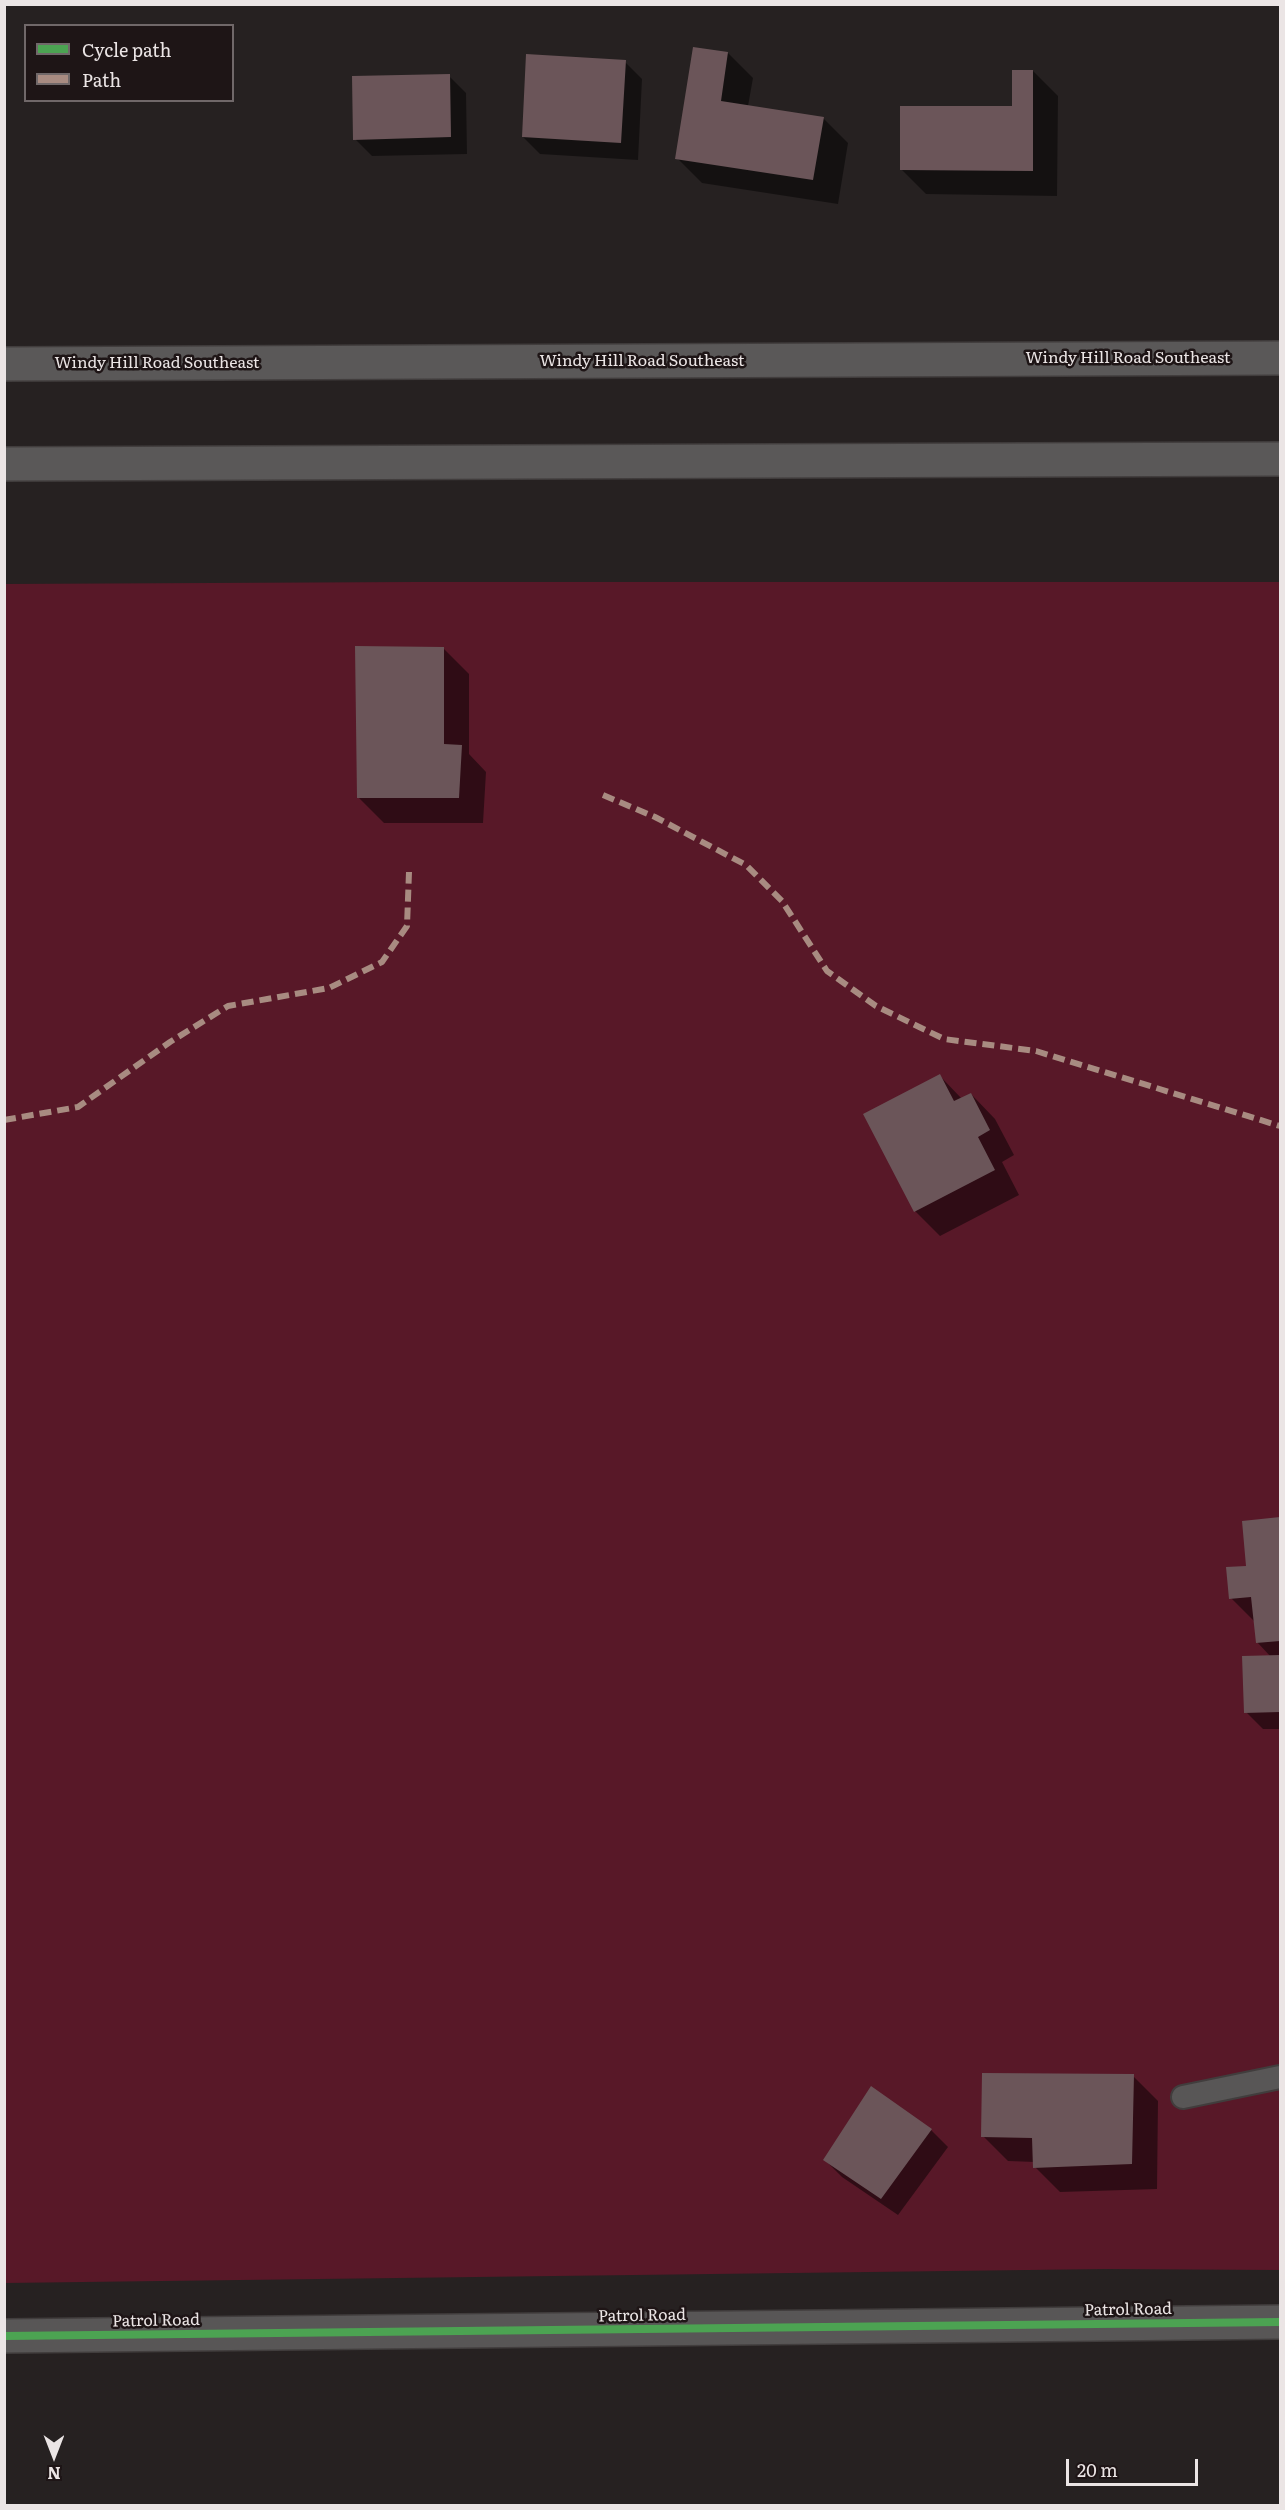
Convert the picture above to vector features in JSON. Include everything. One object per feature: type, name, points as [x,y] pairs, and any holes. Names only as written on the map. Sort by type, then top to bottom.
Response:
[{"type":"main road","name":"Windy Hill Road Southeast","points":[[4,364],[1281,358]]},
{"type":"main road","points":[[4,464],[1281,459]]},
{"type":"street","name":"Patrol Road","points":[[4,2336],[1281,2322]]},
{"type":"lane","points":[[1182,2097],[1281,2077]]},
{"type":"shaded area","points":[[1280,582],[1280,2270],[1106,2269],[5,2283],[4,584]]},
{"type":"building","points":[[693,47],[728,52],[721,101],[824,117],[813,180],[675,159]]},
{"type":"building","points":[[526,54],[626,60],[621,143],[522,137]]},
{"type":"building","points":[[1012,70],[1033,70],[1033,171],[900,170],[900,106],[1012,106]]},
{"type":"building","points":[[450,74],[451,137],[353,140],[352,76]]},
{"type":"building","points":[[355,646],[444,647],[444,744],[462,745],[459,798],[357,798]]},
{"type":"building","points":[[940,1074],[954,1101],[971,1093],[990,1130],[978,1137],[995,1170],[914,1212],[863,1114]]},
{"type":"building","points":[[1280,1517],[1280,1641],[1256,1643],[1251,1597],[1229,1599],[1226,1567],[1246,1566],[1242,1521]]},
{"type":"building","points":[[1280,1655],[1280,1712],[1244,1713],[1242,1656]]},
{"type":"building","points":[[982,2073],[1134,2074],[1132,2164],[1033,2168],[1032,2138],[981,2137]]},
{"type":"building","points":[[871,2086],[932,2129],[881,2199],[823,2160]]},
{"type":"marked path","points":[[603,795],[655,817],[746,865],[782,901],[827,971],[876,1006],[944,1039],[1036,1051],[1280,1126]]},
{"type":"marked path","points":[[4,1120],[78,1107],[170,1042],[228,1006],[329,988],[382,962],[407,926],[409,872]]},
{"type":"cycle path","points":[[4,2336],[1280,2322]]}]
